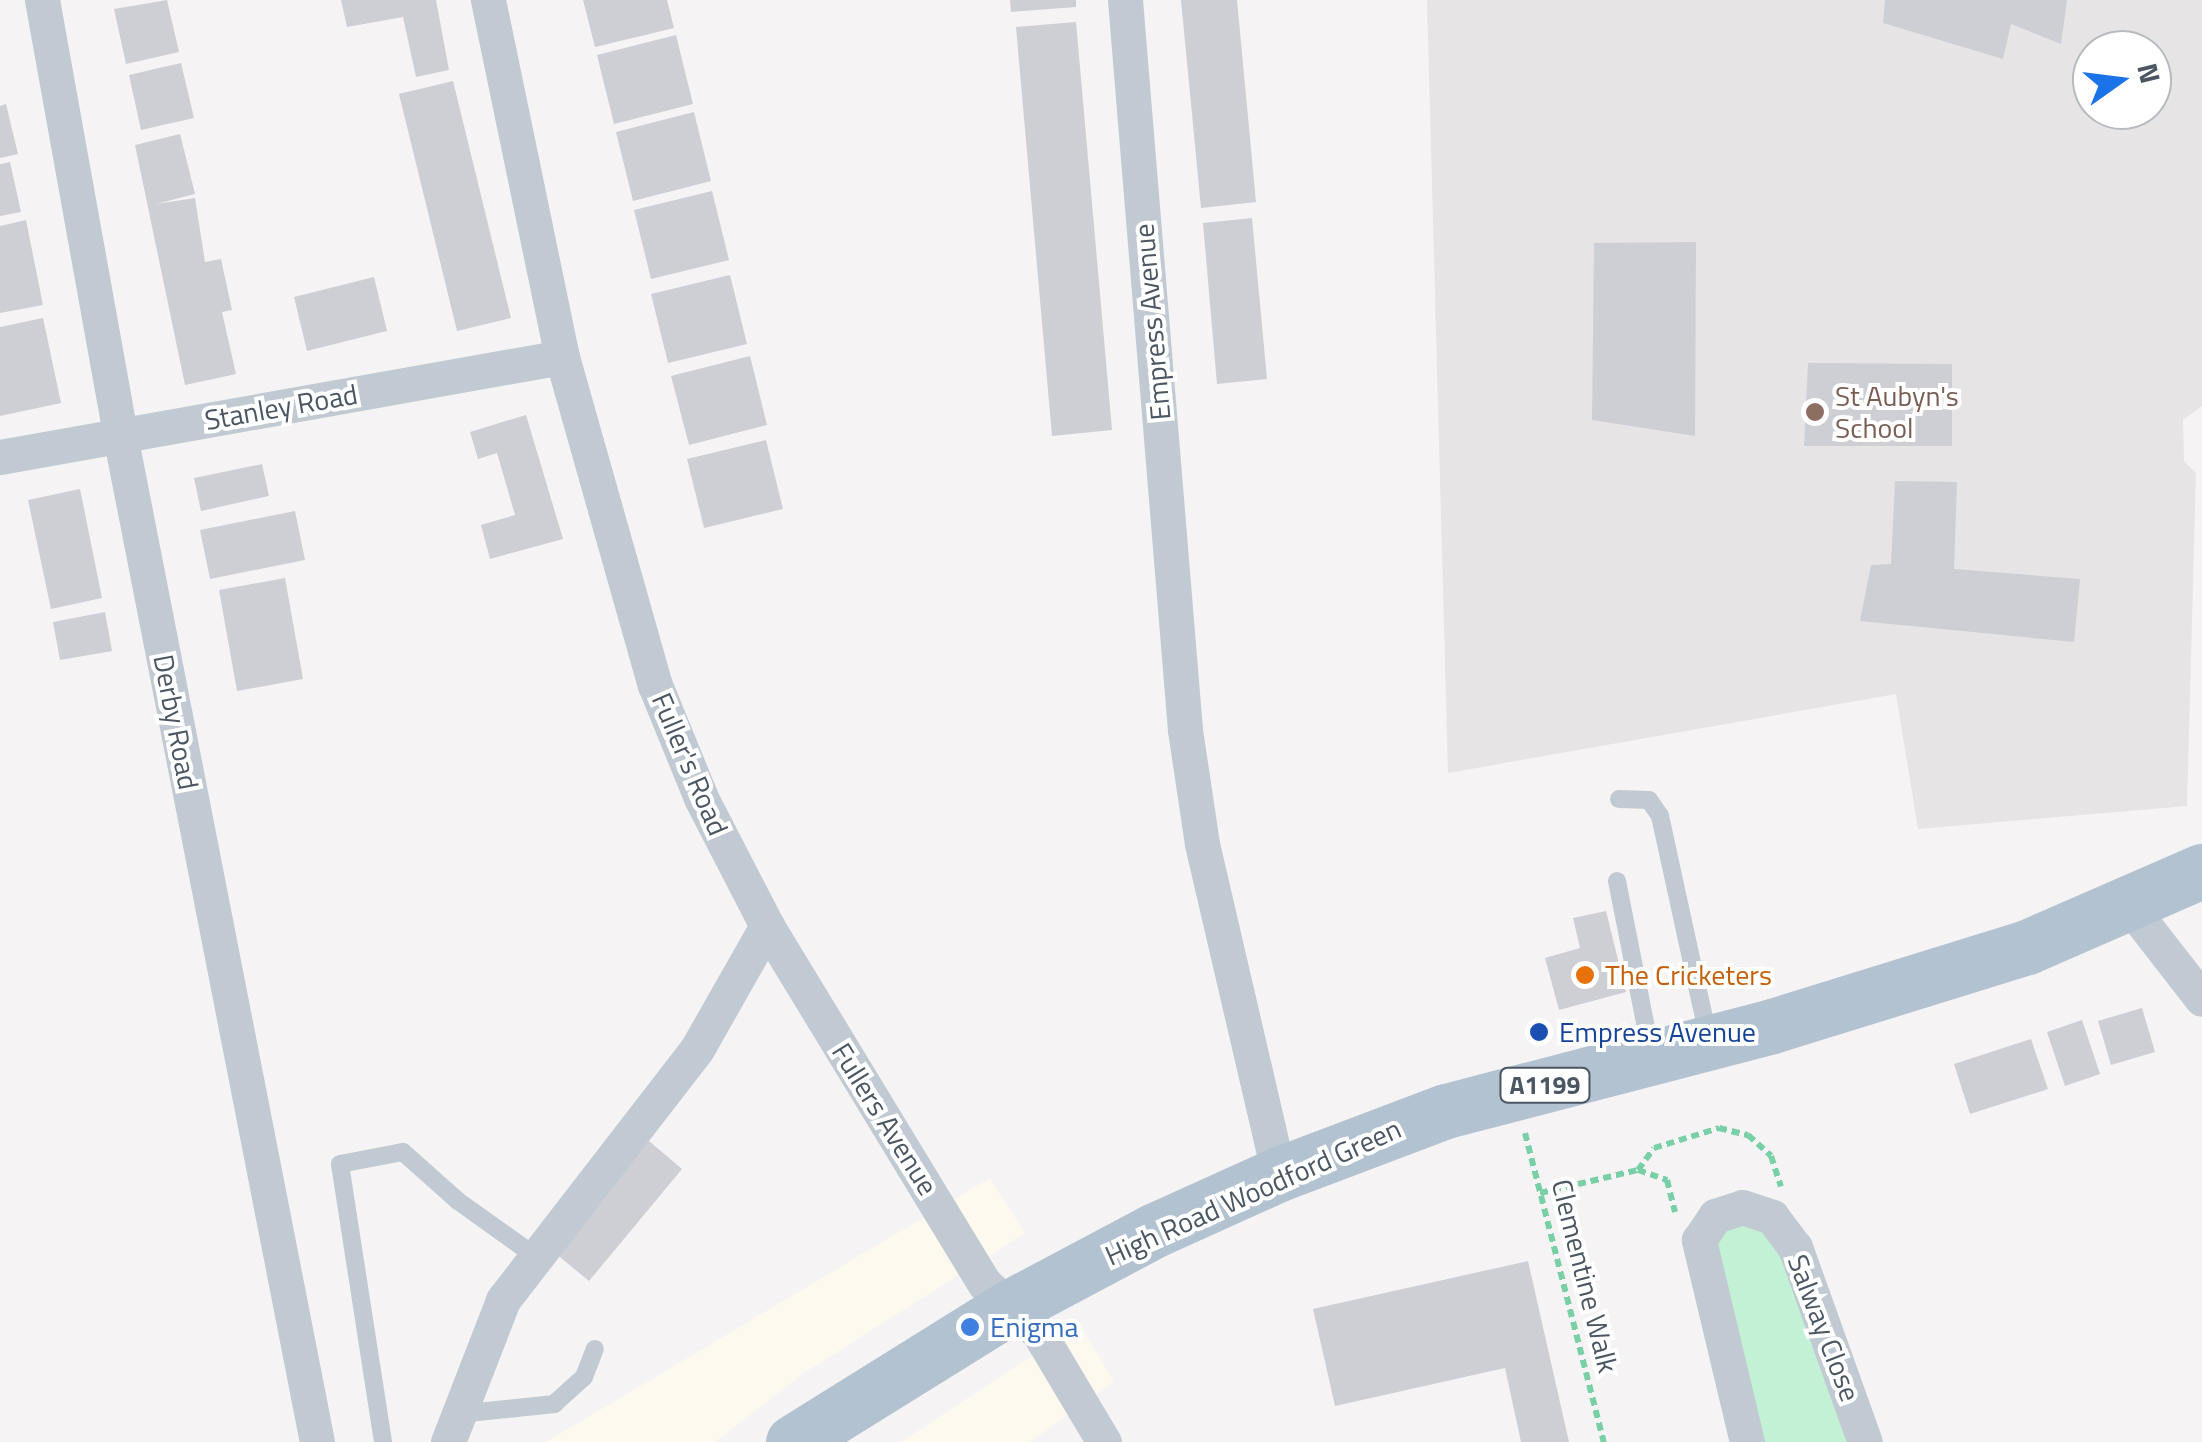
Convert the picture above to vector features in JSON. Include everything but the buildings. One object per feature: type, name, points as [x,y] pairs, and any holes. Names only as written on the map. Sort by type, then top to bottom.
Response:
[{"type":"main road","name":"High Road Woodford Green","points":[[793,1442],[1010,1307],[1155,1230],[1280,1174],[1446,1111],[1710,1044],[2027,947],[2202,871]]},
{"type":"street","name":"Derby Road","points":[[42,0],[120,435],[317,1442]]},
{"type":"street","name":"Fuller's Road","points":[[488,0],[562,357],[656,684],[702,798],[767,926]]},
{"type":"street","name":"Empress Avenue","points":[[1125,0],[1185,730],[1202,844],[1280,1174]]},
{"type":"street","name":"Stanley Road","points":[[0,457],[562,357]]},
{"type":"street","points":[[2128,904],[2202,999]]},
{"type":"street","points":[[454,1428],[503,1300],[697,1049],[767,926]]},
{"type":"street","name":"Fullers Avenue","points":[[767,926],[986,1284],[1039,1333],[1104,1442]]},
{"type":"street","points":[[1746,1442],[1699,1240],[1715,1216],[1742,1207],[1772,1217]]},
{"type":"street","name":"Salway Close","points":[[1772,1217],[1795,1247],[1865,1442]]},
{"type":"lane","points":[[1620,799],[1650,800],[1660,816],[1710,1044]]},
{"type":"lane","points":[[1617,881],[1653,1058]]},
{"type":"lane","points":[[384,1442],[340,1164],[403,1152],[458,1202],[536,1256]]},
{"type":"lane","points":[[454,1428],[554,1404],[584,1378],[595,1349]]},
{"type":"path","name":"Clementine Walk","points":[[1522,1121],[1604,1442]]},
{"type":"path","points":[[1638,1170],[1654,1148],[1720,1128],[1748,1135],[1772,1156],[1783,1180],[1772,1217]]},
{"type":"path","points":[[1540,1193],[1638,1170],[1666,1180],[1679,1228],[1699,1240]]},
{"type":"shaded area","name":"St Aubyn's School","points":[[1427,0],[2202,0],[2202,406],[2183,420],[2184,461],[2196,473],[2187,806],[1918,829],[1896,694],[1448,773]]},
{"type":"shaded area","points":[[990,1178],[1025,1233],[804,1373],[715,1442],[546,1442]]},
{"type":"shaded area","points":[[1080,1324],[1114,1382],[1030,1442],[901,1442]]},
{"type":"green space","points":[[1735,1216],[1775,1230],[1850,1442],[1757,1442],[1714,1245]]},
{"type":"place","name":"St Aubyn's School","points":[[1815,412]]},
{"type":"place","name":"The Cricketers","points":[[1585,975]]},
{"type":"place","name":"Empress Avenue","points":[[1539,1032]]},
{"type":"place","name":"Enigma","points":[[970,1327]]}]
